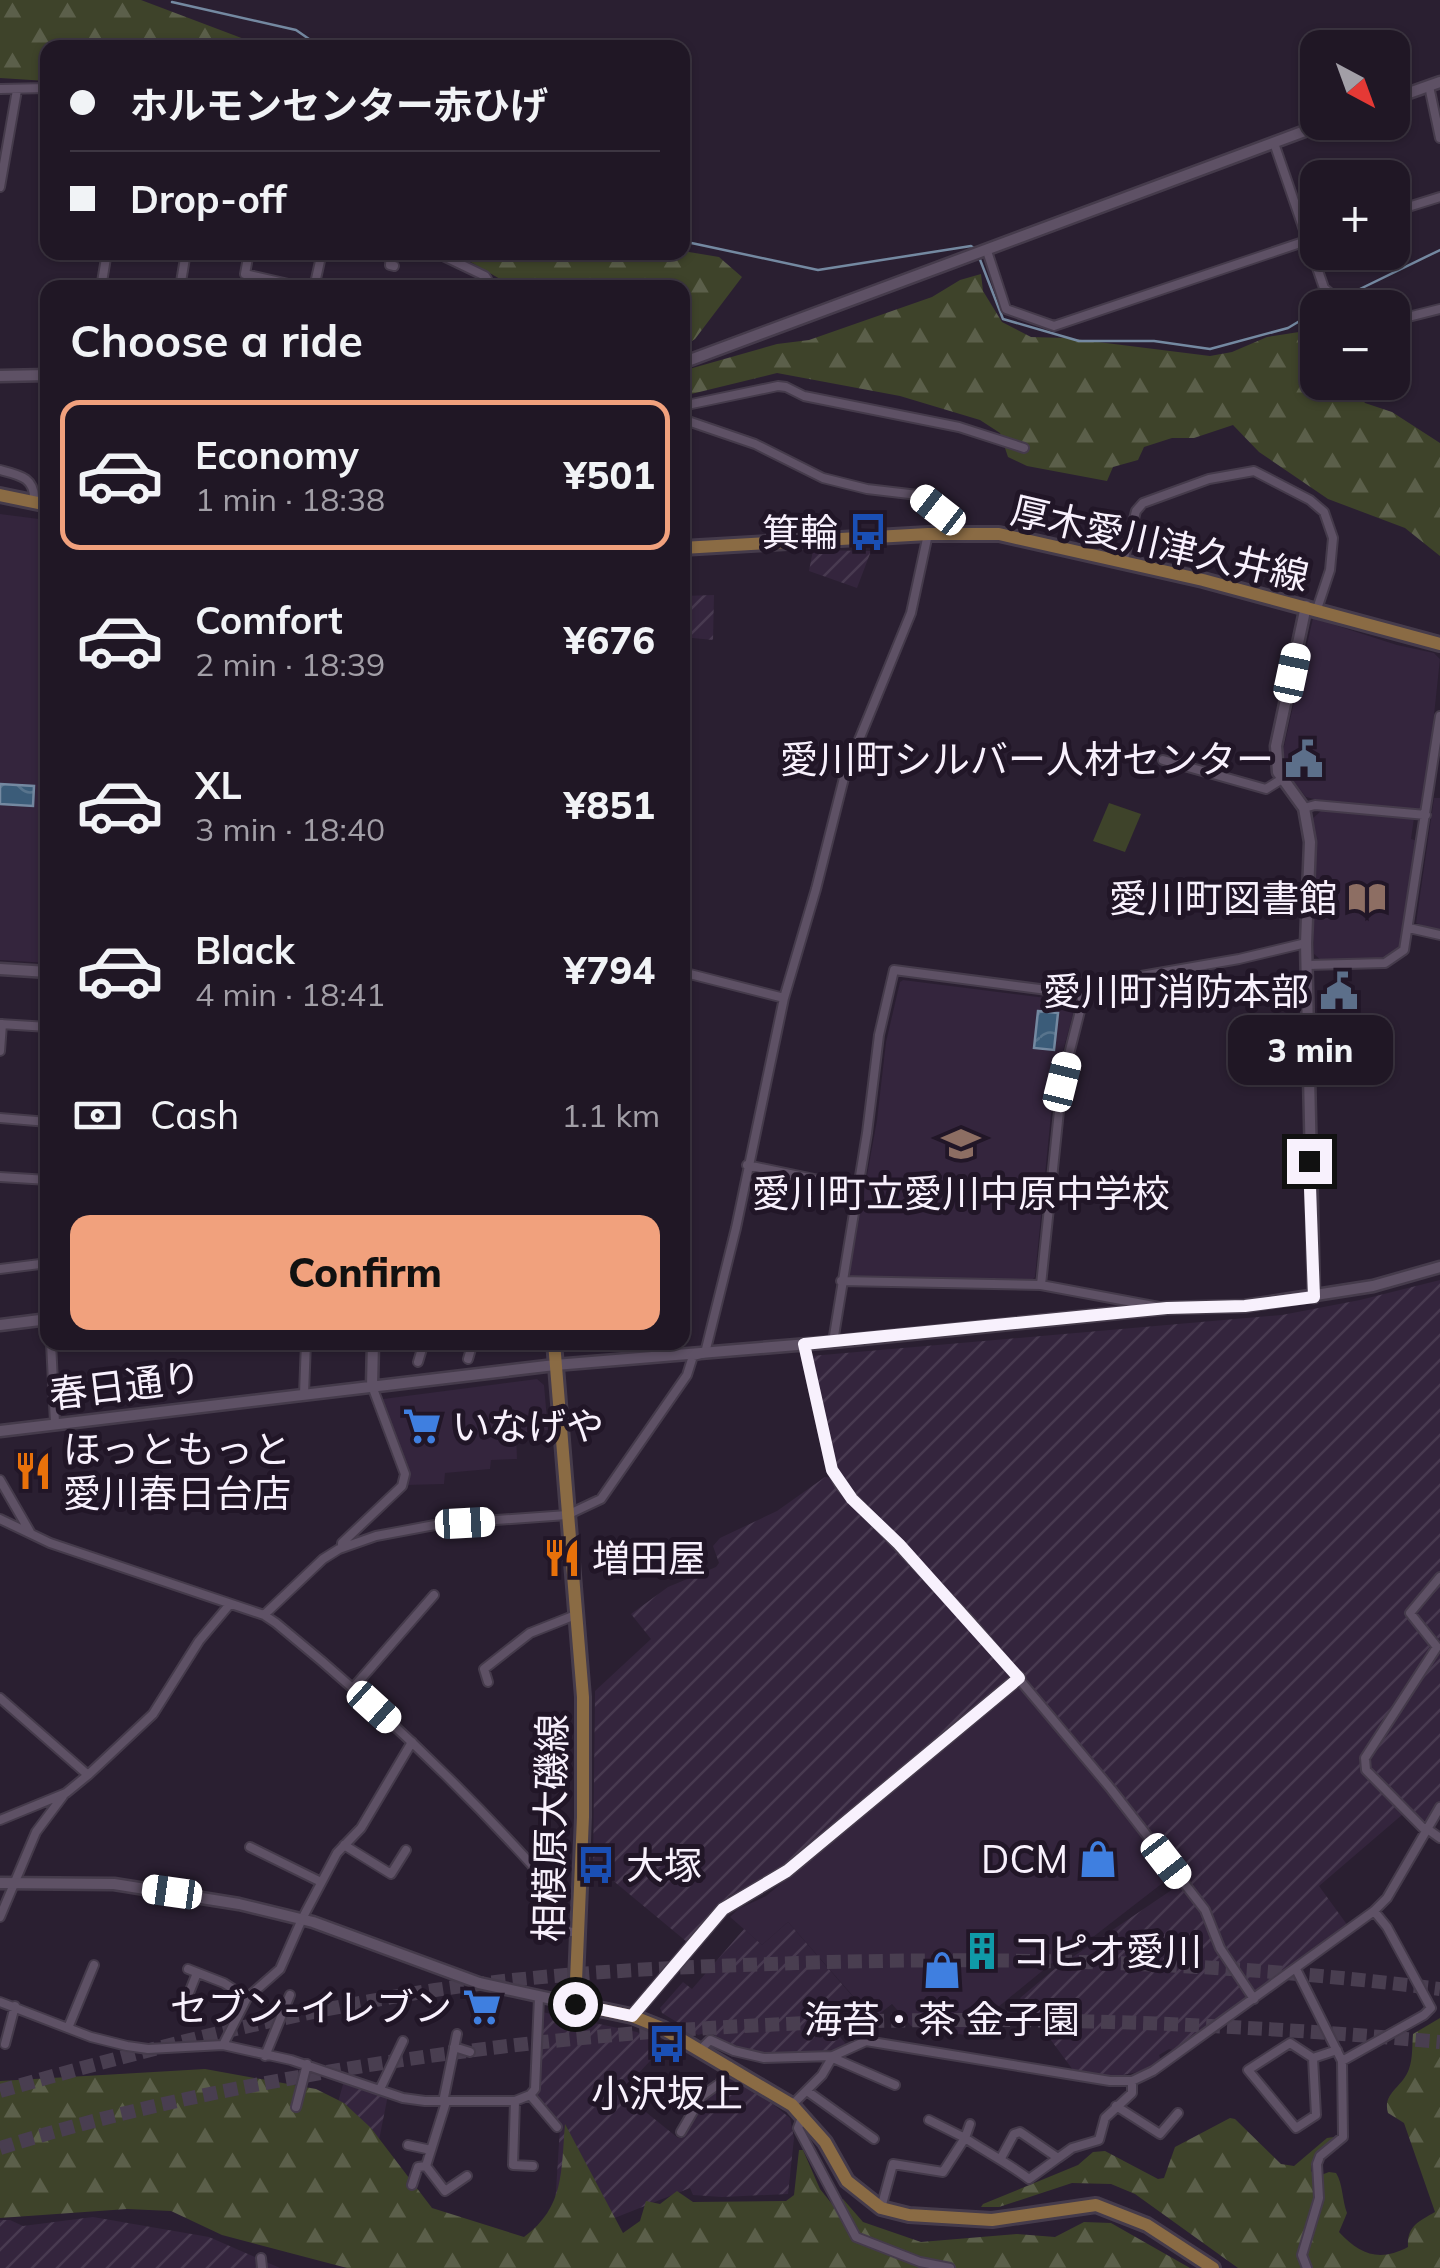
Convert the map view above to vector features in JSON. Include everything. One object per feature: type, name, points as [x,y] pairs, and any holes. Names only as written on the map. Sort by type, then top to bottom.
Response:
[{"type":"main road","points":[[2,498],[40,504]]},
{"type":"main road","name":"厚木愛川津久井線","points":[[690,548],[928,534],[999,534],[1311,608],[1440,644]]},
{"type":"main road","name":"相模原大磯線","points":[[554,1350],[578,1614],[583,1724],[575,2004]]},
{"type":"main road","points":[[575,2004],[632,2016],[701,2049],[792,2104],[825,2142],[847,2181],[881,2208],[992,2220],[1096,2205],[1148,2225],[1212,2268]]},
{"type":"street","points":[[1410,93],[1435,84],[1440,138]]},
{"type":"street","points":[[0,89],[40,89]]},
{"type":"street","points":[[0,187],[17,90]]},
{"type":"street","points":[[690,360],[1300,133]]},
{"type":"street","points":[[1274,142],[1300,207]]},
{"type":"street","points":[[1410,206],[1440,196]]},
{"type":"street","points":[[985,252],[1006,310],[1054,326],[1300,243]]},
{"type":"street","points":[[248,260],[245,274],[259,280]]},
{"type":"street","points":[[388,260],[394,266]]},
{"type":"street","points":[[452,260],[487,280]]},
{"type":"street","points":[[1410,316],[1440,309]]},
{"type":"street","points":[[0,376],[40,375]]},
{"type":"street","points":[[690,405],[786,387],[804,396],[959,427],[1024,448]]},
{"type":"street","points":[[690,422],[755,444],[823,478],[868,490],[918,495],[938,510],[944,534]]},
{"type":"street","points":[[0,470],[26,477],[40,502]]},
{"type":"street","points":[[1122,562],[1136,511],[1143,502],[1197,482],[1254,471],[1310,500],[1328,520],[1333,538],[1332,559],[1311,608],[1276,746],[1276,763],[1282,778],[1304,808],[1310,842],[1306,943],[1314,1297]]},
{"type":"street","points":[[264,1615],[323,1560],[342,1548],[402,1529],[567,1515],[601,1499],[687,1375],[692,1356],[705,1353],[736,1228],[784,998],[845,774],[911,613],[928,534]]},
{"type":"street","points":[[1307,965],[1391,961],[1404,950],[1440,716]]},
{"type":"street","points":[[1162,760],[1266,789],[1282,778]]},
{"type":"street","points":[[1304,808],[1316,805],[1426,814]]},
{"type":"street","points":[[1409,928],[1440,934]]},
{"type":"street","points":[[833,1342],[878,1035],[894,970],[1054,991],[1239,960],[1306,943]]},
{"type":"street","points":[[0,969],[40,972]]},
{"type":"street","points":[[690,974],[784,998]]},
{"type":"street","points":[[1041,1285],[1062,1082],[1082,1003],[1082,988]]},
{"type":"street","points":[[0,1050],[1,1024],[40,1026]]},
{"type":"street","points":[[0,1118],[40,1121]]},
{"type":"street","points":[[747,1165],[856,1188]]},
{"type":"street","points":[[0,1177],[40,1180]]},
{"type":"street","points":[[0,1269],[40,1264]]},
{"type":"street","name":"春日通り","points":[[0,1431],[555,1365],[1167,1308],[1245,1306],[1373,1286],[1440,1267]]},
{"type":"street","points":[[841,1281],[1041,1285],[1167,1308]]},
{"type":"street","points":[[0,1325],[40,1319]]},
{"type":"street","points":[[804,1344],[832,1470],[840,1485],[899,1544],[1019,1678],[1111,1789],[1204,1910],[1220,1948],[1254,1999]]},
{"type":"street","points":[[51,1350],[55,1423]]},
{"type":"street","points":[[304,1394],[306,1350]]},
{"type":"street","points":[[342,1548],[342,1543],[402,1486],[405,1474],[372,1386],[373,1350]]},
{"type":"street","points":[[418,1362],[422,1350]]},
{"type":"street","points":[[468,1358],[470,1350]]},
{"type":"street","points":[[0,1480],[30,1532]]},
{"type":"street","points":[[0,1528],[1,1520],[50,1543],[264,1615],[354,1688],[412,1742],[537,1872],[548,1890],[559,1926],[580,1934]]},
{"type":"street","points":[[1440,1577],[1410,1613],[1437,1647],[1365,1758],[1366,1770],[1440,1838]]},
{"type":"street","points":[[354,1688],[434,1595]]},
{"type":"street","points":[[0,1916],[36,1832],[66,1793],[153,1714],[200,1641],[230,1604]]},
{"type":"street","points":[[488,1682],[484,1669],[530,1633],[578,1614]]},
{"type":"street","points":[[632,2016],[723,1909],[787,1871],[1019,1678]]},
{"type":"street","points":[[0,1698],[88,1774]]},
{"type":"street","points":[[223,2045],[247,1998],[280,1969],[321,1882],[344,1845],[361,1828],[412,1742]]},
{"type":"street","points":[[0,1820],[66,1793]]},
{"type":"street","points":[[701,2049],[710,2040],[764,2058],[833,2057],[866,2042],[1132,2081],[1153,2071],[1374,1911],[1387,1898],[1440,1807]]},
{"type":"street","points":[[344,1845],[391,1874],[406,1850]]},
{"type":"street","points":[[250,1847],[321,1882]]},
{"type":"street","points":[[0,1882],[114,1884],[238,1904],[302,1919],[479,1983],[575,2004]]},
{"type":"street","points":[[1342,2061],[1431,2008],[1388,1927],[1374,1911]]},
{"type":"street","points":[[68,2028],[91,1985],[94,1965]]},
{"type":"street","points":[[1296,1970],[1342,2061],[1343,2137],[1320,2156],[1317,2164],[1319,2198],[1302,2251],[1306,2268]]},
{"type":"street","points":[[187,1998],[192,1971],[224,1983],[247,1998]]},
{"type":"street","points":[[265,2056],[290,1995]]},
{"type":"street","points":[[530,2096],[536,2078],[539,1998]]},
{"type":"street","points":[[0,2002],[68,2028],[138,2048],[223,2045],[307,2064],[403,2098],[516,2101],[530,2096]]},
{"type":"street","points":[[6,2044],[15,2006]]},
{"type":"street","points":[[456,2034],[444,2102],[426,2166],[442,2194],[466,2176]]},
{"type":"street","points":[[380,2089],[403,2041]]},
{"type":"street","points":[[1290,2043],[1313,2058],[1316,2115],[1296,2128],[1248,2070],[1290,2043]]},
{"type":"street","points":[[454,2047],[470,2052]]},
{"type":"street","points":[[1313,2058],[1336,2050]]},
{"type":"street","points":[[833,2057],[896,2085]]},
{"type":"street","points":[[792,2104],[833,2057]]},
{"type":"street","points":[[296,2106],[307,2064]]},
{"type":"street","points":[[682,2132],[702,2096],[720,2083],[730,2066]]},
{"type":"street","points":[[929,2120],[1002,2158],[1029,2179],[1072,2148],[1100,2140],[1105,2118],[1132,2093],[1132,2081]]},
{"type":"street","points":[[806,2091],[862,2125],[874,2138]]},
{"type":"street","points":[[530,2096],[556,2127]]},
{"type":"street","points":[[516,2101],[508,2165],[533,2166]]},
{"type":"street","points":[[1116,2106],[1157,2138],[1178,2113]]},
{"type":"street","points":[[803,2115],[798,2128],[856,2237],[920,2262],[950,2268]]},
{"type":"street","points":[[881,2208],[893,2164],[924,2173],[943,2172],[970,2124]]},
{"type":"street","points":[[1002,2158],[1014,2134],[1020,2132],[1058,2158]]},
{"type":"street","points":[[408,2145],[431,2150]]},
{"type":"street","points":[[412,2185],[418,2167],[426,2166]]},
{"type":"shaded area","points":[[0,514],[40,519],[40,963],[0,960]]},
{"type":"shaded area","points":[[813,550],[871,551],[857,588],[809,571]]},
{"type":"shaded area","points":[[714,595],[713,640],[690,638],[690,596]]},
{"type":"shaded area","points":[[1313,618],[1434,653],[1440,659],[1424,809],[1419,813],[1334,804],[1306,797],[1289,776],[1283,751]]},
{"type":"shaded area","points":[[1434,798],[1440,798],[1440,932],[1416,923]]},
{"type":"shaded area","points":[[1323,809],[1414,818],[1411,839],[1418,841],[1402,948],[1384,960],[1323,962],[1314,954],[1312,819]]},
{"type":"shaded area","name":"愛川町立愛川中原中学校","points":[[903,980],[1071,1001],[1075,1007],[1054,1084],[1035,1277],[1031,1281],[852,1278],[849,1274],[877,1120],[886,1042]]},
{"type":"shaded area","points":[[1440,1280],[1440,1573],[1404,1615],[1433,1648],[1362,1757],[1362,1771],[1403,1814],[1319,1886],[1348,1926],[1259,1992],[1254,1991],[1225,1947],[1204,1902],[1115,1786],[970,1616],[846,1485],[836,1463],[811,1356],[1282,1315]]},
{"type":"shaded area","points":[[537,1379],[544,1385],[548,1430],[516,1433],[517,1459],[491,1460],[490,1469],[445,1473],[444,1484],[407,1485],[408,1477],[383,1399]]},
{"type":"shaded area","points":[[825,1477],[832,1478],[1011,1674],[1010,1679],[791,1861],[729,1896],[687,1942],[599,1869],[593,1873],[595,1691],[651,1639],[631,1614],[668,1587],[716,1567],[719,1563],[713,1546],[720,1538],[777,1511]]},
{"type":"shaded area","points":[[1440,1583],[1440,1641],[1415,1612]]},
{"type":"shaded area","points":[[1440,1650],[1440,1802],[1427,1820],[1420,1821],[1369,1769],[1369,1757]]},
{"type":"shaded area","points":[[1017,1688],[1022,1688],[1173,1875],[1084,1944],[1052,1963],[964,2035],[911,2026],[892,2004],[873,2019],[788,1922],[762,1945],[730,1917],[766,1896]]},
{"type":"shaded area","points":[[1181,1886],[1204,1917],[1217,1950],[1247,1996],[1246,2002],[1176,2051],[1169,2049],[1159,2055],[1161,2061],[1147,2070],[1113,2077],[1073,2070],[1020,1998],[1052,1971]]},
{"type":"shaded area","points":[[788,1922],[861,2006],[834,2030],[846,2044],[839,2049],[780,2055],[748,2053],[709,2032],[698,2035],[662,2013],[660,2008],[683,1982],[692,1989],[744,1929],[762,1945]]},
{"type":"shaded area","points":[[542,2012],[637,2032],[665,2045],[621,2092],[678,2138],[682,2138],[704,2099],[730,2076],[759,2093],[790,2118],[794,2138],[788,2194],[722,2197],[693,2195],[690,2188],[607,2221],[554,2223],[560,2127],[535,2093]]},
{"type":"shaded area","points":[[344,2081],[388,2095],[378,2145],[333,2120]]},
{"type":"shaded area","points":[[93,2217],[209,2237],[280,2268],[0,2268],[0,2220],[23,2226]]},
{"type":"green space","points":[[0,0],[141,0],[247,40],[40,40],[40,81],[0,78]]},
{"type":"green space","points":[[690,252],[719,257],[742,277],[690,342],[690,280],[502,280],[467,260],[690,260]]},
{"type":"green space","points":[[981,274],[983,291],[1002,322],[1031,337],[1210,356],[1232,352],[1267,337],[1299,332],[1300,400],[1363,400],[1392,412],[1440,443],[1440,556],[1405,528],[1328,499],[1259,452],[1233,425],[1194,438],[1172,438],[1144,447],[1138,460],[1113,467],[1107,481],[1027,466],[1008,457],[1000,433],[980,420],[900,396],[777,373],[690,394],[690,369],[777,344],[809,340],[932,297],[960,280]]},
{"type":"green space","points":[[1109,803],[1141,814],[1125,852],[1093,841]]},
{"type":"green space","points":[[1440,2018],[1440,2268],[1238,2268],[1135,2194],[1111,2184],[1072,2183],[999,2207],[981,2207],[1078,2165],[1093,2152],[1105,2151],[1158,2179],[1164,2178],[1175,2147],[1230,2118],[1281,2164],[1294,2166],[1327,2138],[1334,2137],[1336,2143],[1311,2165],[1311,2171],[1316,2177],[1329,2172],[1338,2177],[1347,2213],[1339,2232],[1371,2254],[1398,2252],[1408,2247],[1415,2225],[1435,2212],[1404,2123],[1388,2113],[1388,2100],[1409,2069],[1413,2034]]},
{"type":"green space","points":[[205,2069],[316,2089],[344,2103],[371,2128],[432,2208],[524,2237],[554,2200],[565,2124],[623,2233],[640,2221],[646,2201],[660,2204],[677,2191],[693,2202],[786,2201],[794,2195],[799,2150],[803,2150],[820,2189],[832,2204],[843,2199],[863,2222],[921,2242],[1017,2234],[1055,2237],[1084,2222],[1111,2223],[1190,2268],[347,2268],[222,2235],[171,2211],[127,2209],[0,2218],[0,2081]]},
{"type":"water","points":[[0,784],[34,786],[33,806],[0,804]]},
{"type":"water","points":[[1038,1011],[1058,1013],[1054,1050],[1034,1048]]},
{"type":"waterway","points":[[172,2],[296,30],[310,40]]},
{"type":"waterway","points":[[690,243],[818,270],[971,246],[976,250]]},
{"type":"waterway","points":[[1358,290],[1440,250]]},
{"type":"waterway","points":[[979,257],[1003,319],[1079,341],[1154,341],[1210,349],[1288,328],[1300,321]]},
{"type":"tunnel","points":[[0,2091],[161,2047],[325,2010],[435,1990],[616,1971],[877,1961],[1039,1961],[1200,1967],[1440,1989]]},
{"type":"tunnel","points":[[0,2148],[126,2113],[296,2077],[476,2050],[613,2035],[750,2026],[1027,2020],[1302,2031],[1440,2042]]},
{"type":"place","name":"箕輪","points":[[868,532]]},
{"type":"place","name":"愛川町シルバー人材センター","points":[[1304,759]]},
{"type":"place","name":"愛川町図書館","points":[[1367,898]]},
{"type":"place","name":"愛川町消防本部","points":[[1339,991]]},
{"type":"place","name":"愛川町立愛川中原中学校","points":[[961,1144]]},
{"type":"place","name":"いなげや","points":[[422,1426]]},
{"type":"place","name":"ほっともっと 愛川春日台店","points":[[33,1471]]},
{"type":"place","name":"増田屋","points":[[562,1558]]},
{"type":"place","name":"DCM","points":[[1098,1859]]},
{"type":"place","name":"大塚","points":[[596,1865]]},
{"type":"place","name":"コピオ愛川","points":[[982,1951]]},
{"type":"place","name":"海苔・茶 金子園","points":[[942,1970]]},
{"type":"place","name":"セブン-イレブン","points":[[482,2007]]},
{"type":"place","name":"小沢坂上","points":[[667,2044]]},
{"type":"route","points":[[575,2004],[632,2016],[733,1900],[787,1871],[1019,1678],[899,1544],[840,1485],[832,1470],[804,1344],[1314,1297],[1309,1161]]}]
